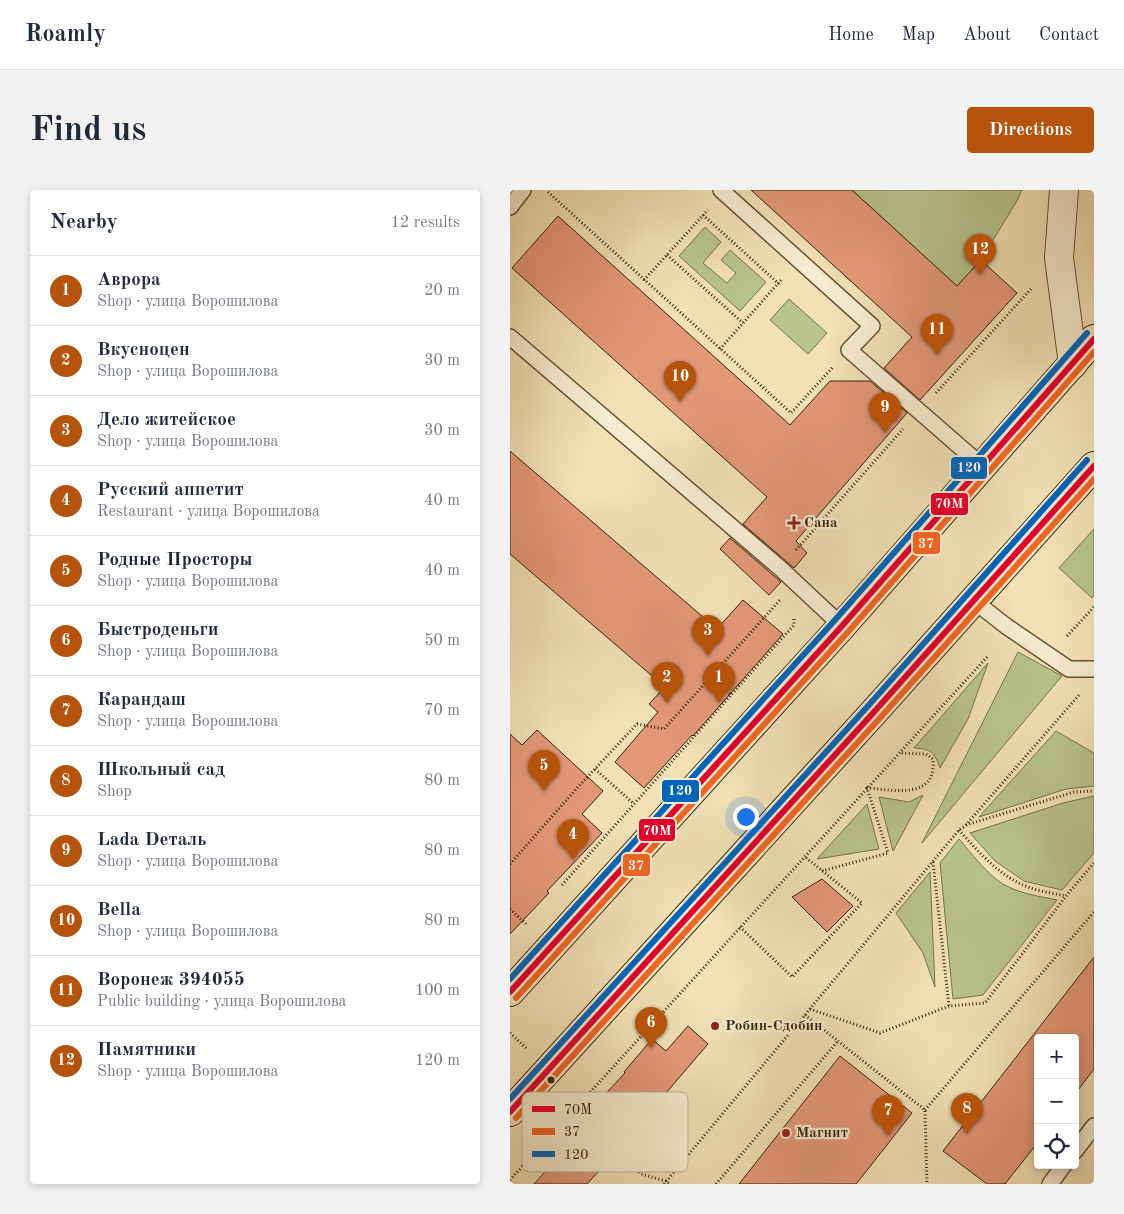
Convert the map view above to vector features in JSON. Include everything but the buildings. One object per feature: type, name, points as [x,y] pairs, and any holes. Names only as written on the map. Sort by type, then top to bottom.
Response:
[{"type":"main road","points":[[510,992],[842,626],[1094,339]]},
{"type":"main road","points":[[528,1092],[874,712],[1094,466]]},
{"type":"main road","points":[[510,1112],[522,1099]]},
{"type":"street","points":[[1064,190],[1059,258],[1073,364]]},
{"type":"lane","points":[[510,207],[524,190]]},
{"type":"lane","points":[[723,191],[872,326],[849,350],[982,466]]},
{"type":"lane","points":[[510,336],[780,568],[842,626]]},
{"type":"lane","points":[[974,601],[1069,669],[1094,669]]},
{"type":"lane","points":[[1079,1145],[1094,1126]]},
{"type":"lane","points":[[1050,1184],[1061,1169]]},
{"type":"path","points":[[545,190],[791,413],[849,350]]},
{"type":"path","points":[[644,280],[723,191]]},
{"type":"path","points":[[703,215],[779,284]]},
{"type":"path","points":[[667,254],[742,323]]},
{"type":"path","points":[[720,348],[800,260]]},
{"type":"path","points":[[1049,655],[1094,607]]},
{"type":"path","points":[[558,889],[794,626],[794,608]]},
{"type":"path","points":[[589,1092],[988,656]]},
{"type":"path","points":[[711,677],[732,695]]},
{"type":"path","points":[[688,1156],[959,830],[965,826],[1079,695]]},
{"type":"path","points":[[867,788],[916,790],[929,782],[934,770],[933,759],[926,754],[900,752]]},
{"type":"path","points":[[595,769],[634,804]]},
{"type":"path","points":[[822,871],[888,853],[867,788]]},
{"type":"path","points":[[965,826],[1074,792],[1094,791]]},
{"type":"path","points":[[959,830],[986,860],[1017,883],[1066,896]]},
{"type":"path","points":[[740,927],[792,977],[862,903],[804,856]]},
{"type":"path","points":[[933,861],[949,1006]]},
{"type":"path","points":[[810,1009],[880,1033],[949,1006],[985,1003],[1066,896],[1094,863]]},
{"type":"path","points":[[510,909],[526,924]]},
{"type":"path","points":[[927,1184],[925,1110],[1094,912]]},
{"type":"path","points":[[521,930],[533,917]]},
{"type":"path","points":[[805,1015],[925,1110]]},
{"type":"path","points":[[716,1184],[838,1041]]},
{"type":"path","points":[[510,1180],[522,1167]]},
{"type":"path","points":[[639,1172],[666,1183],[675,1172]]},
{"type":"green space","points":[[852,190],[1022,190],[981,260],[957,286]]},
{"type":"green space","points":[[705,227],[721,242],[703,263],[727,283],[736,273],[721,260],[730,250],[766,282],[740,311],[679,256]]},
{"type":"green space","points":[[789,299],[827,333],[808,354],[770,320]]},
{"type":"green space","points":[[1094,529],[1094,595],[1092,598],[1059,568]]},
{"type":"green space","points":[[1018,652],[1062,676],[922,843]]},
{"type":"green space","points":[[988,663],[968,719],[940,768],[932,752],[914,748]]},
{"type":"green space","points":[[1056,731],[1094,753],[1094,786],[1066,789],[979,817]]},
{"type":"green space","points":[[923,795],[893,851],[879,797],[909,802]]},
{"type":"green space","points":[[1094,796],[1094,853],[1062,890],[1024,881],[995,861],[970,833],[1063,803]]},
{"type":"green space","points":[[867,804],[879,849],[817,859]]},
{"type":"green space","points":[[959,839],[986,870],[1003,884],[1023,892],[1057,900],[983,995],[953,999],[940,863]]},
{"type":"green space","points":[[930,872],[935,987],[923,953],[896,913]]},
{"type":"transit line","name":"120","points":[[510,979],[835,620],[1087,333]]},
{"type":"transit line","name":"70М","points":[[510,992],[842,626],[1094,339]]},
{"type":"transit line","name":"37","points":[[516,998],[848,632],[1094,352]]},
{"type":"transit line","name":"120","points":[[510,1099],[868,706],[1087,460]]},
{"type":"transit line","name":"70М","points":[[528,1092],[874,712],[1094,466]]},
{"type":"transit line","name":"37","points":[[540,1092],[880,718],[1094,479]]},
{"type":"transit line","name":"70М","points":[[510,1112],[522,1099]]},
{"type":"transit line","name":"37","points":[[516,1118],[522,1111]]},
{"type":"place","name":"Памятники","points":[[980,275]]},
{"type":"place","name":"Воронеж 394055","points":[[937,355]]},
{"type":"place","name":"Bella","points":[[680,402]]},
{"type":"place","name":"Lada Dеталь","points":[[885,433]]},
{"type":"place","name":"Сана","points":[[794,523]]},
{"type":"place","name":"Дело житейское","points":[[708,656]]},
{"type":"place","name":"Вкусноцен","points":[[667,703]]},
{"type":"place","name":"Аврора","points":[[719,703]]},
{"type":"place","name":"Родные Просторы","points":[[544,791]]},
{"type":"place","name":"Русский аппетит","points":[[573,860]]},
{"type":"place","name":"Робин-Сдобин","points":[[715,1026]]},
{"type":"place","name":"Быстроденьги","points":[[651,1048]]},
{"type":"place","name":"Магнит","points":[[786,1133]]},
{"type":"place","name":"Школьный сад","points":[[967,1134]]},
{"type":"place","name":"Карандаш","points":[[888,1136]]}]
